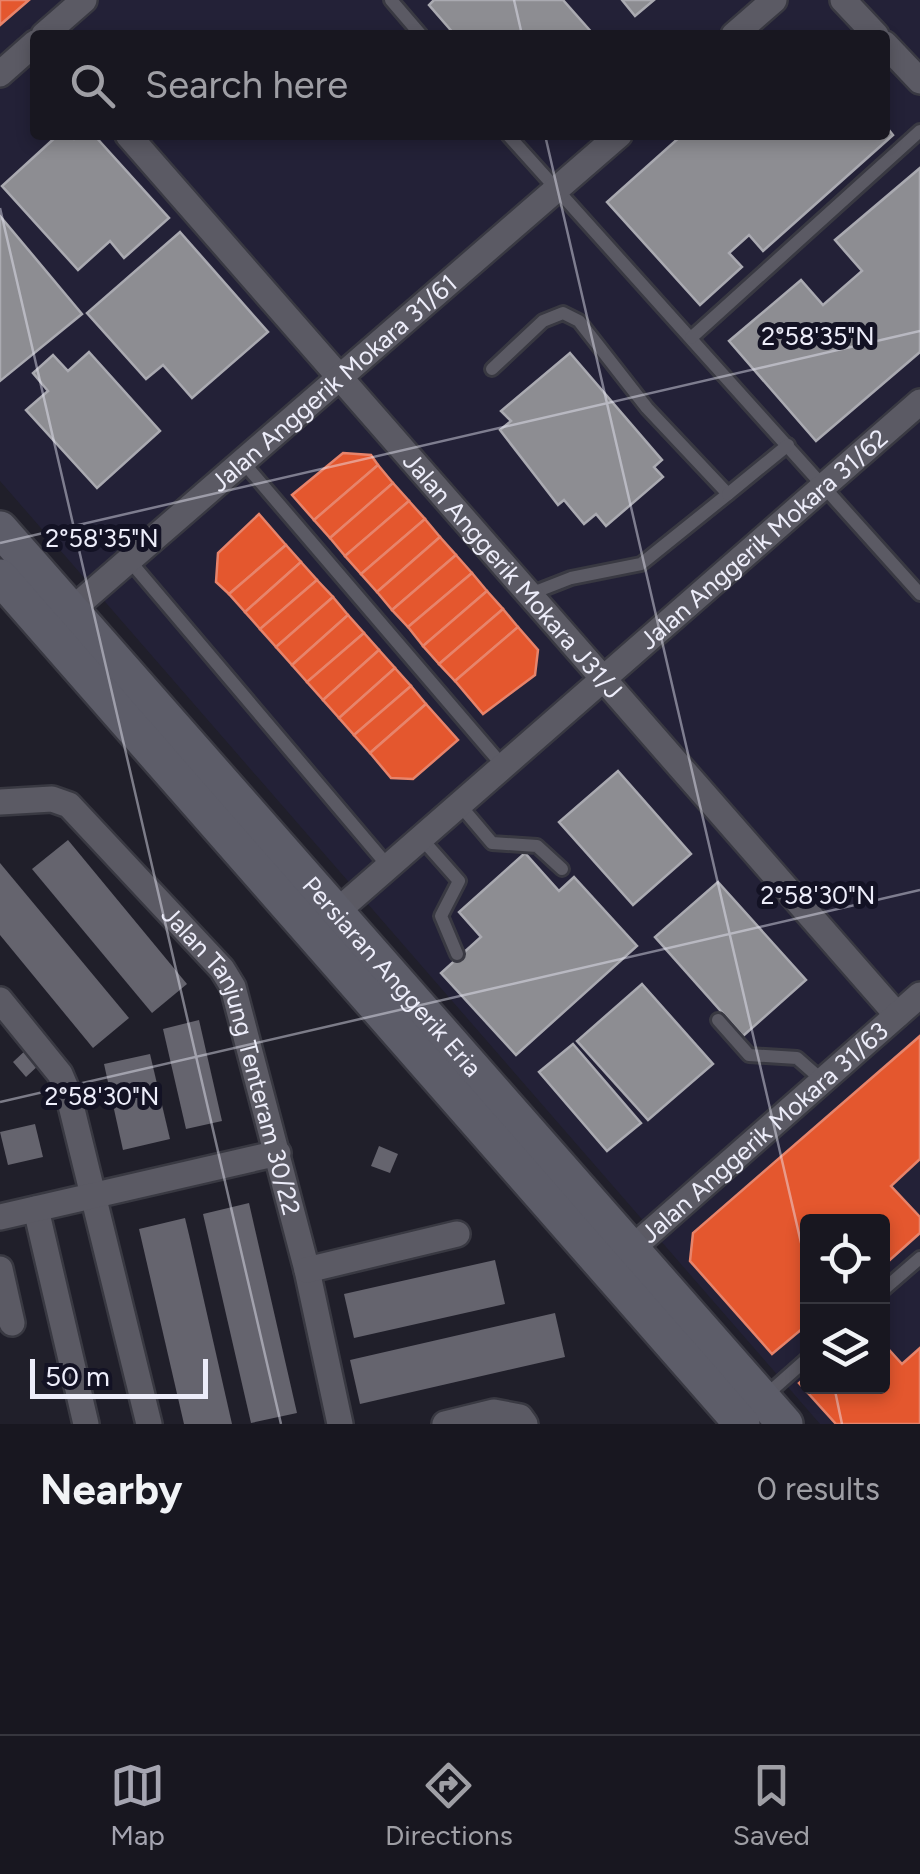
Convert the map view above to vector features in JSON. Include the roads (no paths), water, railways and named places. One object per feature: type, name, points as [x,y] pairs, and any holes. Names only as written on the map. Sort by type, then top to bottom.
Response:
[{"type":"street","points":[[50,30],[84,0]]},
{"type":"street","points":[[740,30],[774,0]]},
{"type":"street","points":[[843,0],[871,30]]},
{"type":"street","points":[[0,74],[30,47]]},
{"type":"street","points":[[890,49],[920,81]]},
{"type":"street","name":"Jalan Anggerik Mokara J31/J","points":[[132,140],[897,1015]]},
{"type":"street","name":"Jalan Anggerik Mokara 31/61","points":[[59,621],[613,140]]},
{"type":"street","name":"Jalan Anggerik Mokara 31/62","points":[[324,923],[920,402]]},
{"type":"street","name":"Persiaran Anggerik Eria","points":[[0,529],[59,621],[763,1415]]},
{"type":"street","name":"Persiaran Anggerik Eria","points":[[0,577],[59,621]]},
{"type":"street","name":"Jalan Tanjung Tenteram 30/22","points":[[0,802],[52,798],[69,805],[222,970],[233,987],[307,1270],[340,1424]]},
{"type":"street","name":"Jalan Anggerik Mokara 31/63","points":[[620,1258],[920,995]]},
{"type":"street","points":[[0,1000],[60,1074],[96,1195],[149,1424]]},
{"type":"street","points":[[0,1217],[278,1153]]},
{"type":"street","points":[[36,1209],[86,1424]]},
{"type":"street","points":[[307,1270],[456,1234]]},
{"type":"street","points":[[0,1269],[12,1324]]},
{"type":"street","points":[[445,1424],[494,1412],[520,1417],[525,1424]]},
{"type":"lane","points":[[390,0],[417,30]]},
{"type":"lane","points":[[691,338],[920,131]]},
{"type":"lane","points":[[512,140],[920,594]]},
{"type":"lane","points":[[492,369],[543,321],[563,313],[579,321],[648,408],[728,494]]},
{"type":"lane","points":[[530,594],[571,578],[640,564],[788,446]]},
{"type":"lane","points":[[243,462],[503,766]]},
{"type":"lane","points":[[129,560],[388,866]]},
{"type":"lane","points":[[460,804],[492,843],[537,846],[562,869]]},
{"type":"lane","points":[[421,838],[459,881],[459,889],[440,916],[457,954]]},
{"type":"lane","points":[[718,1020],[749,1055],[797,1058],[823,1081]]},
{"type":"lane","points":[[890,1284],[920,1258]]},
{"type":"lane","points":[[763,1415],[800,1368]]}]
